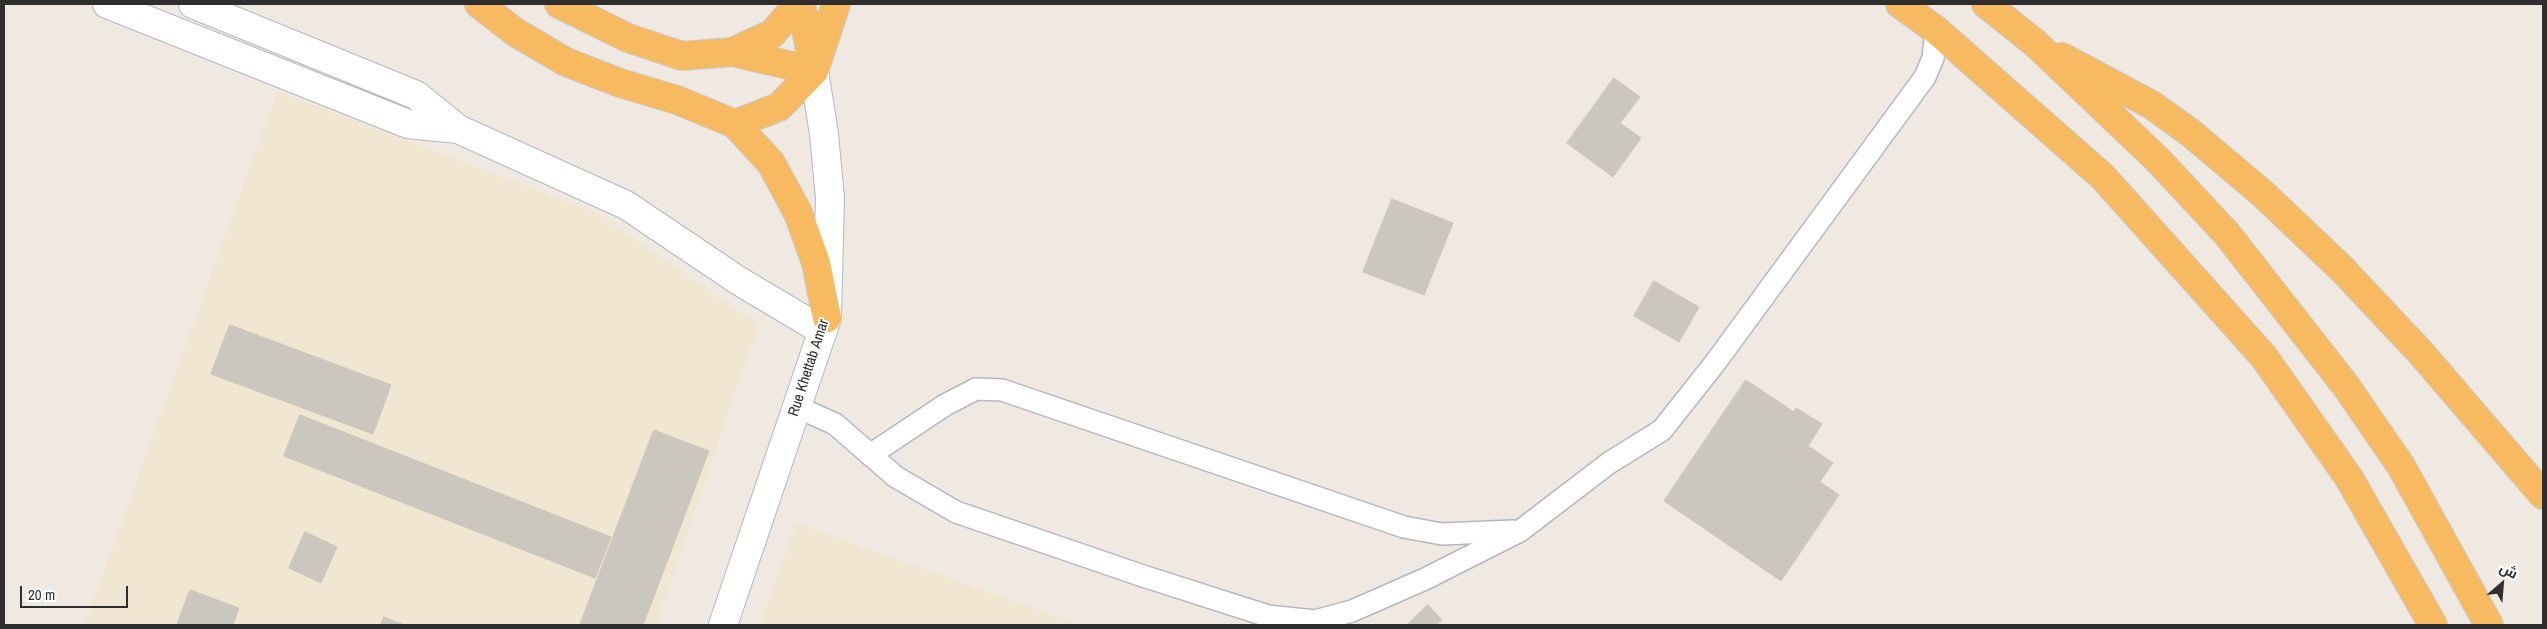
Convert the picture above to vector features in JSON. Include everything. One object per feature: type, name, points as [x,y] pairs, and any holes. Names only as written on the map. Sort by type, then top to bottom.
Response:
[{"type":"highway","points":[[479,4],[515,32],[566,62],[620,83],[677,100],[735,124],[771,163],[798,213],[816,263],[825,325]]},
{"type":"highway","points":[[559,4],[628,38],[682,56],[732,52],[814,71]]},
{"type":"highway","points":[[800,4],[814,71]]},
{"type":"highway","points":[[732,52],[772,34],[800,4]]},
{"type":"highway","points":[[735,124],[779,107],[814,71],[836,4]]},
{"type":"highway","points":[[1900,4],[1936,30],[2103,177],[2264,358],[2349,478],[2433,625]]},
{"type":"highway","points":[[1986,4],[2035,43],[2158,160],[2227,234],[2289,310],[2346,386],[2401,466],[2489,625]]},
{"type":"highway","points":[[2035,43],[2152,105],[2192,134],[2256,188],[2355,283],[2421,353],[2474,418],[2543,495]]},
{"type":"street","points":[[107,4],[408,124],[458,129]]},
{"type":"street","points":[[193,4],[416,95],[458,129],[626,205],[739,281],[825,325]]},
{"type":"street","name":"Rue Khettab Amar","points":[[723,625],[825,325],[830,198],[824,134],[814,71]]},
{"type":"lane","points":[[797,406],[835,424],[896,478],[956,512],[1143,576],[1268,616],[1315,621],[1352,611],[1425,579],[1520,531],[1609,463],[1662,430],[1715,363],[1925,77],[1933,58],[1936,30]]},
{"type":"lane","points":[[870,455],[945,405],[976,389],[1002,390],[1404,527],[1442,534],[1520,531]]},
{"type":"shaded area","points":[[277,91],[596,212],[759,325],[656,625],[84,625]]},
{"type":"shaded area","points":[[796,523],[1081,625],[759,625]]},
{"type":"building","points":[[1614,78],[1640,97],[1620,123],[1641,138],[1613,177],[1567,143]]},
{"type":"building","points":[[1392,199],[1453,223],[1424,295],[1363,272]]},
{"type":"building","points":[[1654,281],[1699,307],[1679,342],[1634,316]]},
{"type":"building","points":[[230,325],[391,385],[373,434],[211,374]]},
{"type":"building","points":[[1746,380],[1794,412],[1796,408],[1822,424],[1808,446],[1833,463],[1820,482],[1839,495],[1781,581],[1664,501]]},
{"type":"building","points":[[300,415],[611,537],[595,578],[284,456]]},
{"type":"building","points":[[654,430],[709,451],[643,625],[580,625]]},
{"type":"building","points":[[305,532],[337,547],[321,583],[289,568]]},
{"type":"building","points":[[190,590],[239,608],[233,625],[177,625]]},
{"type":"building","points":[[1428,605],[1442,620],[1436,625],[1407,625]]},
{"type":"building","points":[[384,617],[404,625],[381,625]]}]
